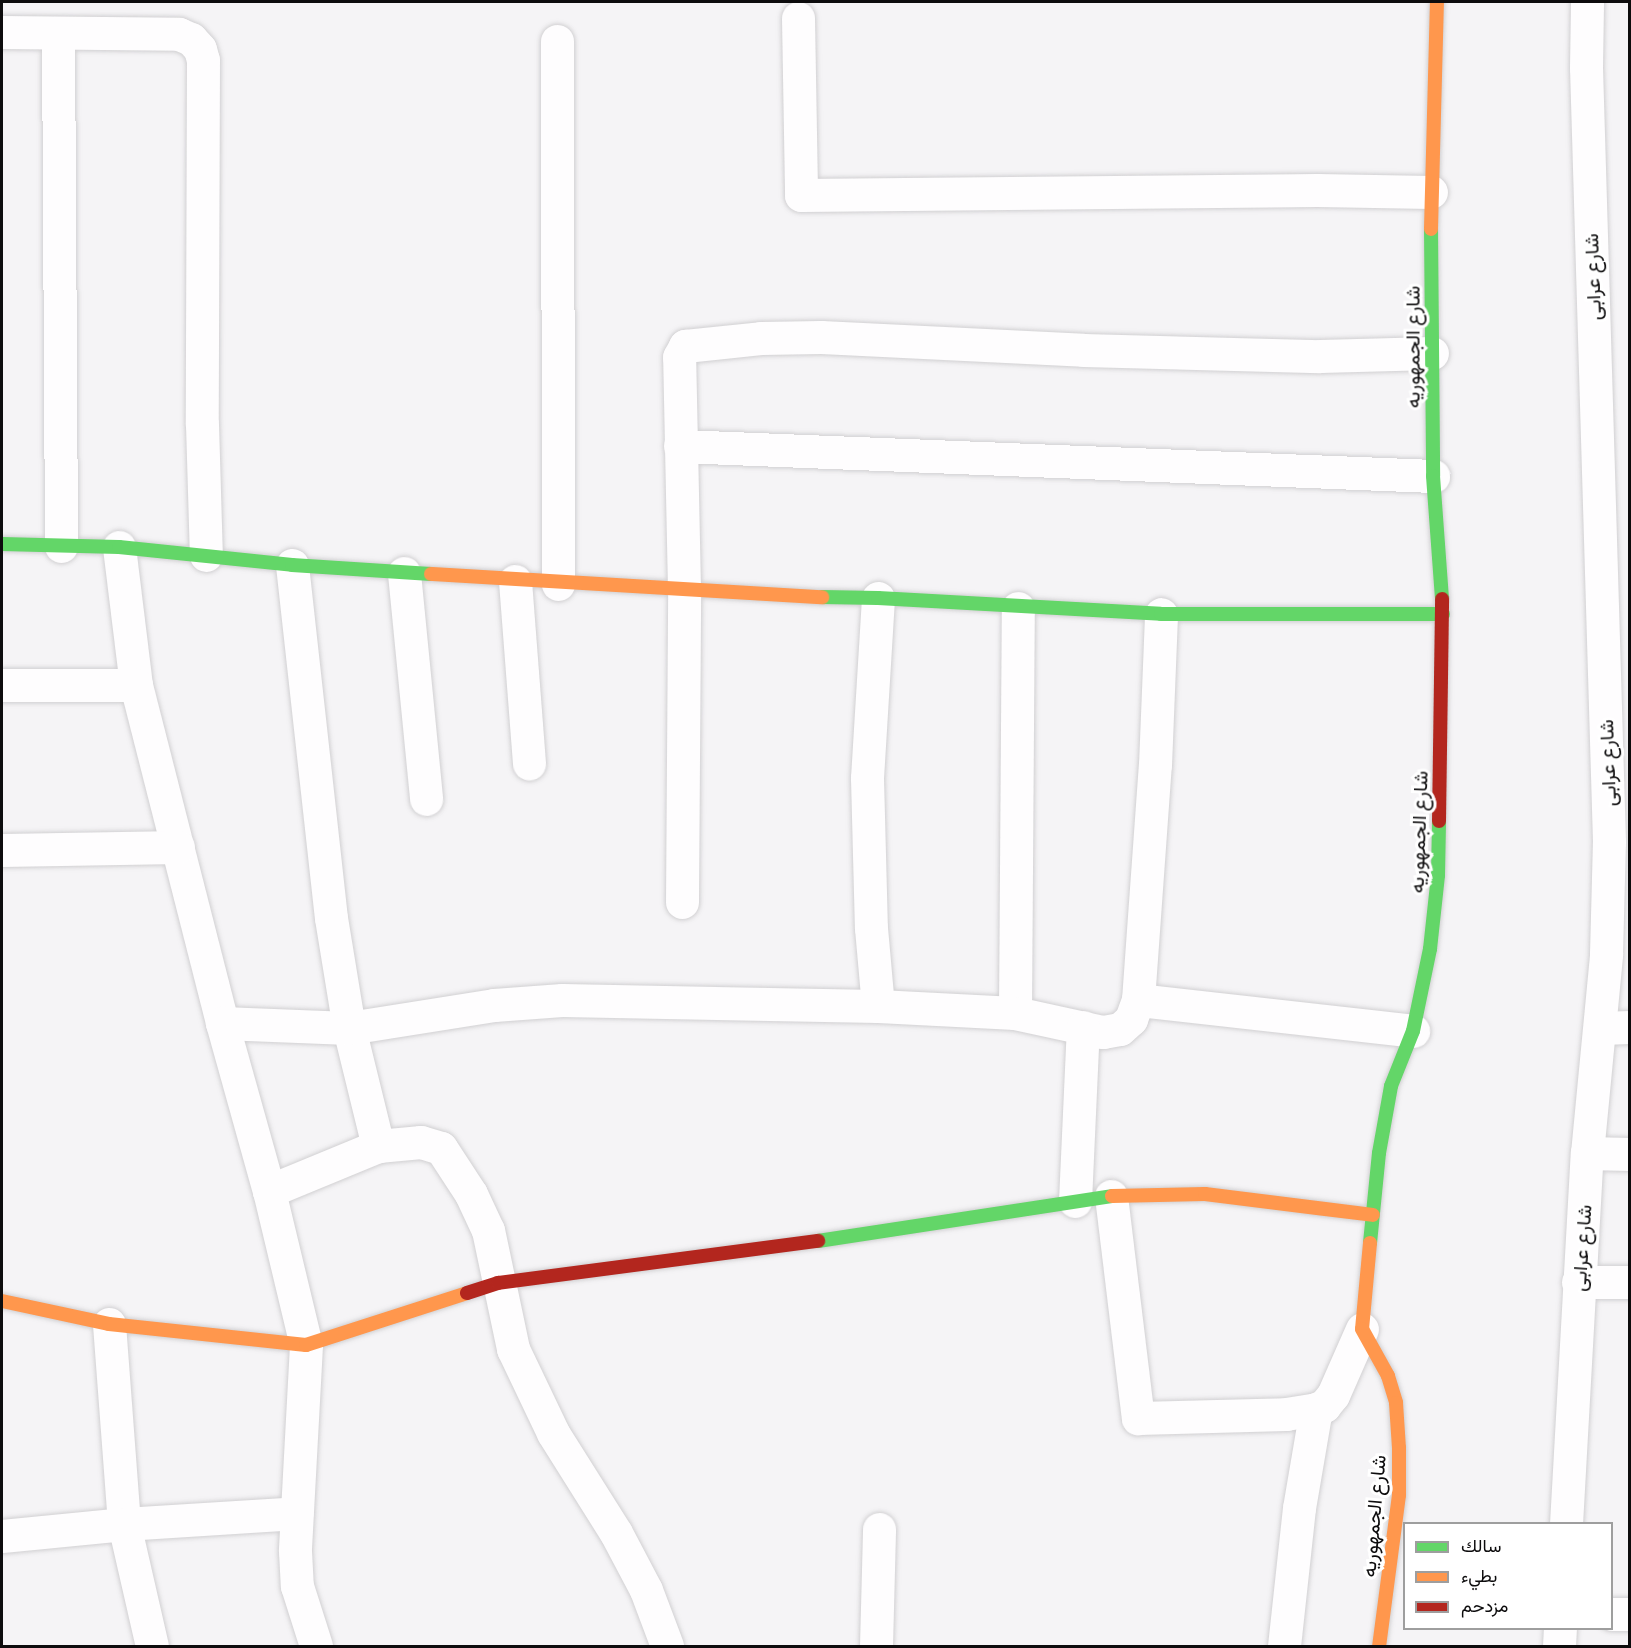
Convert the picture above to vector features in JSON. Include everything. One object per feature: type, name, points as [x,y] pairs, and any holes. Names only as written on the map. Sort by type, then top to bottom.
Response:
[{"type":"street","name":"شارع الجمهوريه","points":[[1379,1647],[1399,1495],[1398,1426],[1396,1403],[1388,1376],[1362,1329],[1379,1153],[1391,1086],[1413,1031],[1430,950],[1438,875],[1443,614],[1432,476],[1431,192],[1437,2]]},
{"type":"street","name":"شارع عرابى","points":[[1566,1522],[1587,1154],[1615,1027],[1618,955],[1619,841],[1586,68],[1587,2]]},
{"type":"street","points":[[798,18],[801,195],[1317,190],[1431,192]]},
{"type":"street","points":[[2,32],[179,34],[191,39],[200,49],[203,60],[202,424],[206,555]]},
{"type":"street","points":[[58,34],[61,546]]},
{"type":"street","points":[[557,41],[558,584]]},
{"type":"street","points":[[682,902],[684,589],[679,353],[685,346],[761,338],[821,337],[1083,350],[1320,356],[1432,353]]},
{"type":"street","points":[[680,446],[1432,476]]},
{"type":"street","points":[[2,544],[119,547],[292,565],[784,597],[878,598],[1018,608],[1161,614],[1443,614]]},
{"type":"street","points":[[119,547],[136,685],[222,1023],[269,1191],[306,1345],[297,1513],[297,1586],[316,1647]]},
{"type":"street","points":[[292,565],[331,918],[349,1028],[378,1146]]},
{"type":"street","points":[[404,573],[426,800]]},
{"type":"street","points":[[515,581],[529,764]]},
{"type":"street","points":[[878,598],[867,778],[871,928],[878,1006]]},
{"type":"street","points":[[1015,1013],[1018,608]]},
{"type":"street","points":[[222,1023],[349,1028],[494,1005],[561,1000],[878,1006],[1015,1013],[1103,1032],[1120,1029],[1131,1019],[1138,1000],[1155,765],[1161,614]]},
{"type":"street","points":[[2,685],[136,685]]},
{"type":"street","points":[[2,850],[178,847]]},
{"type":"street","points":[[1138,1000],[1413,1031]]},
{"type":"street","points":[[1075,1201],[1083,1028]]},
{"type":"street","points":[[269,1191],[378,1146],[421,1142],[441,1148],[471,1194],[488,1230],[513,1349],[553,1433],[616,1533],[646,1590],[667,1647]]},
{"type":"street","points":[[1587,1154],[1629,1154]]},
{"type":"street","points":[[2,1301],[109,1324],[306,1345],[498,1283],[809,1242],[1110,1196],[1162,1193],[1205,1194],[1373,1215]]},
{"type":"street","points":[[1110,1196],[1138,1418],[1286,1414],[1324,1406],[1333,1395],[1362,1329]]},
{"type":"street","points":[[1578,1282],[1629,1282]]},
{"type":"street","points":[[109,1324],[124,1524],[152,1647]]},
{"type":"street","points":[[1284,1647],[1299,1508],[1316,1409]]},
{"type":"street","points":[[2,1536],[124,1524],[297,1513]]},
{"type":"street","points":[[876,1647],[879,1529]]},
{"type":"street","points":[[1613,1614],[1629,1614]]},
{"type":"street","points":[[1559,1647],[1560,1630]]},
{"type":"traffic: fast","points":[[1431,229],[1433,476],[1442,599]]},
{"type":"traffic: fast","points":[[2,544],[119,547],[292,565],[431,574]]},
{"type":"traffic: fast","points":[[822,597],[878,598],[1161,614],[1443,614]]},
{"type":"traffic: fast","points":[[1370,1243],[1379,1153],[1391,1086],[1413,1031],[1430,949],[1438,875],[1439,821]]},
{"type":"traffic: fast","points":[[818,1241],[1112,1196]]},
{"type":"traffic: slow","points":[[1431,229],[1437,2]]},
{"type":"traffic: slow","points":[[431,574],[822,597]]},
{"type":"traffic: slow","points":[[1112,1196],[1205,1194],[1373,1215]]},
{"type":"traffic: slow","points":[[1370,1243],[1362,1329],[1388,1376],[1396,1403],[1399,1448],[1399,1495],[1379,1646]]},
{"type":"traffic: slow","points":[[2,1301],[109,1324],[306,1345],[467,1293]]},
{"type":"traffic: jam","points":[[1439,821],[1442,599]]},
{"type":"traffic: jam","points":[[467,1293],[498,1283],[818,1241]]}]
